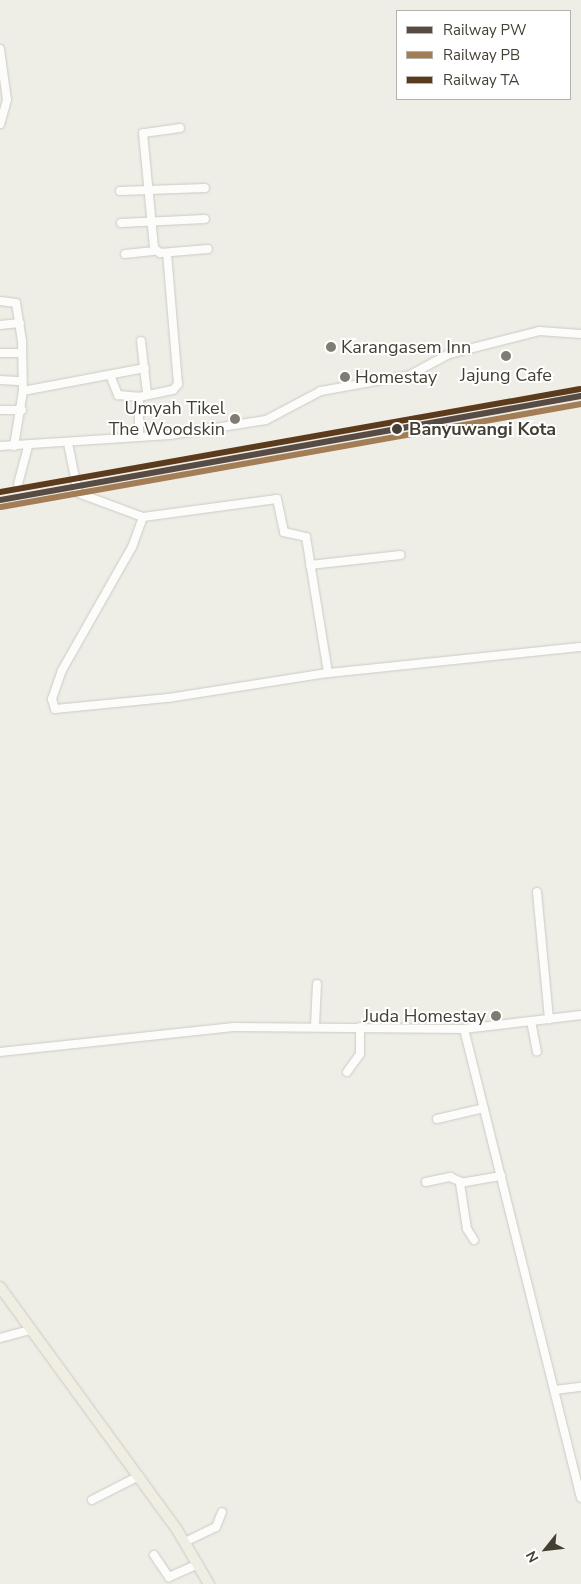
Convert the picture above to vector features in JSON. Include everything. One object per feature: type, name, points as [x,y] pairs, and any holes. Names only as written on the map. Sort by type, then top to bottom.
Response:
[{"type":"main road","points":[[2,1293],[139,1476],[185,1542],[209,1584]]},
{"type":"street","points":[[0,49],[7,100],[0,124]]},
{"type":"street","points":[[155,251],[144,132],[180,128]]},
{"type":"street","points":[[120,191],[206,188]]},
{"type":"street","points":[[121,222],[205,219]]},
{"type":"street","points":[[125,254],[155,251],[168,253],[208,249]]},
{"type":"street","points":[[110,375],[118,395],[143,396],[173,390],[178,384],[168,253]]},
{"type":"street","points":[[0,301],[15,302],[20,324],[23,391],[22,410],[14,446]]},
{"type":"street","points":[[0,325],[20,324]]},
{"type":"street","points":[[0,446],[28,446],[139,437],[266,420],[326,390],[410,375],[449,354],[539,331],[581,334]]},
{"type":"street","points":[[139,437],[145,368],[141,341]]},
{"type":"street","points":[[0,353],[22,352]]},
{"type":"street","points":[[23,391],[145,368]]},
{"type":"street","points":[[0,380],[22,381]]},
{"type":"street","points":[[0,410],[22,410]]},
{"type":"street","points":[[68,443],[78,493],[143,517],[276,498],[284,532],[306,537],[328,673]]},
{"type":"street","points":[[18,484],[28,446]]},
{"type":"street","points":[[143,517],[132,548],[62,670],[52,700],[55,709],[168,698],[328,673],[581,647]]},
{"type":"street","points":[[310,565],[400,555]]},
{"type":"street","points":[[537,892],[549,1019]]},
{"type":"street","points":[[315,1026],[317,984]]},
{"type":"street","points":[[0,1052],[234,1027],[315,1026],[464,1029],[581,1015]]},
{"type":"street","points":[[531,1021],[537,1051]]},
{"type":"street","points":[[347,1072],[360,1054],[360,1027]]},
{"type":"street","points":[[464,1029],[556,1390],[581,1498]]},
{"type":"street","points":[[437,1119],[484,1108]]},
{"type":"street","points":[[426,1182],[450,1177],[461,1182],[501,1176]]},
{"type":"street","points":[[461,1182],[467,1229],[474,1240]]},
{"type":"street","points":[[0,1338],[29,1330]]},
{"type":"street","points":[[556,1390],[581,1387]]},
{"type":"street","points":[[92,1500],[139,1476]]},
{"type":"street","points":[[185,1542],[216,1527],[222,1512]]},
{"type":"street","points":[[154,1555],[169,1577],[198,1564]]},
{"type":"rail line","name":"TA","points":[[0,492],[580,389]]},
{"type":"rail line","name":"PW","points":[[0,500],[581,396]]},
{"type":"rail line","name":"PB","points":[[1,507],[581,404]]},
{"type":"place","name":"Karangasem Inn","points":[[331,347]]},
{"type":"place","name":"Jajung Cafe","points":[[506,356]]},
{"type":"place","name":"Homestay","points":[[345,377]]},
{"type":"place","name":"Umyah Tikel The Woodskin","points":[[235,419]]},
{"type":"place","name":"Banyuwangi Kota","points":[[397,429]]},
{"type":"place","name":"Juda Homestay","points":[[496,1016]]}]
